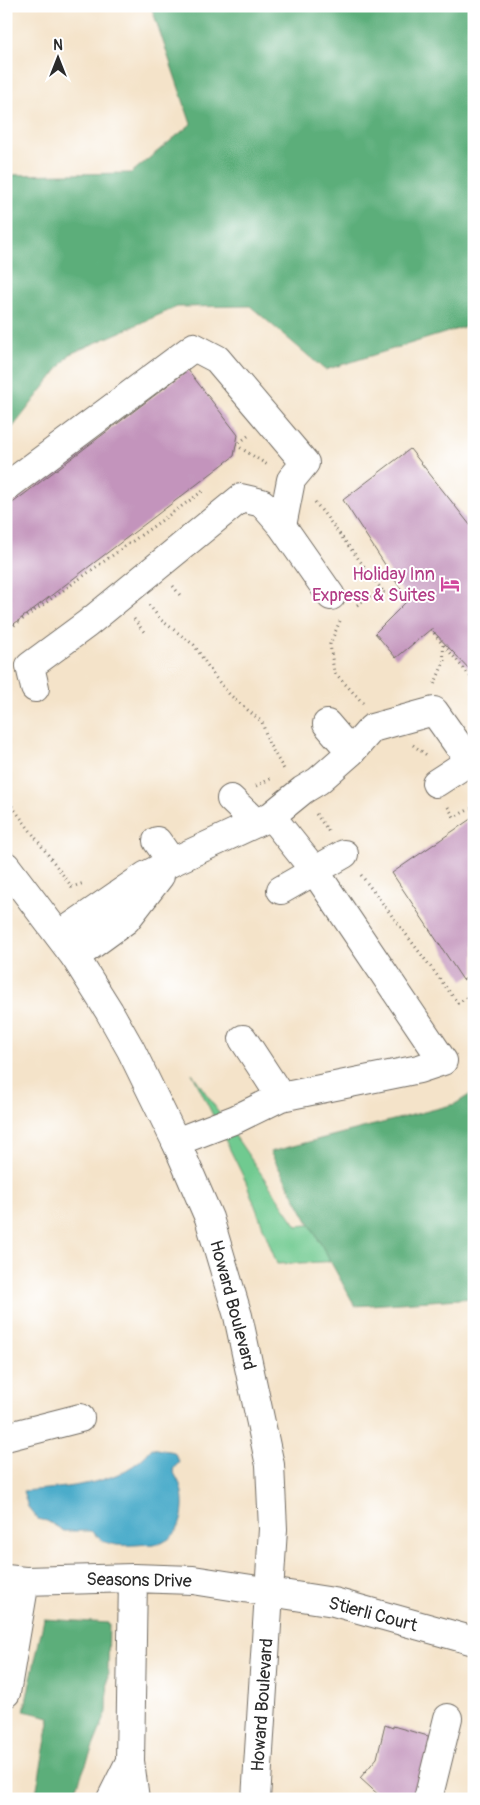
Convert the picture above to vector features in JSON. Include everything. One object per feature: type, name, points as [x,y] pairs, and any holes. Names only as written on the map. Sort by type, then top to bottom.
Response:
[{"type":"main road","points":[[6,487],[194,347],[216,359],[305,463],[291,480],[282,526]]},
{"type":"main road","points":[[35,688],[30,666],[134,587],[241,498],[262,503],[282,526],[341,607]]},
{"type":"main road","points":[[67,946],[145,876],[164,851],[264,819],[318,781],[351,752],[372,728],[434,711],[458,745],[474,759],[436,783]]},
{"type":"main road","points":[[327,724],[351,752]]},
{"type":"main road","points":[[176,1142],[236,1119],[281,1097],[418,1069],[443,1061],[314,870],[264,819],[231,799]]},
{"type":"main road","points":[[281,890],[344,854]]},
{"type":"main road","name":"Howard Boulevard","points":[[6,866],[67,946],[109,1011],[131,1050],[176,1142],[209,1218],[238,1316],[270,1465],[273,1529],[256,1799]]},
{"type":"main road","points":[[243,1039],[281,1097]]},
{"type":"main road","points":[[6,1437],[80,1418]]},
{"type":"main road","points":[[133,1578],[130,1762],[135,1799]]},
{"type":"main road","name":"Seasons Drive","points":[[16,1580],[133,1578],[193,1580],[270,1592]]},
{"type":"main road","points":[[6,1693],[16,1580]]},
{"type":"main road","name":"Stierli Court","points":[[270,1592],[334,1602],[474,1642]]},
{"type":"main road","points":[[428,1799],[448,1718]]},
{"type":"main road","points":[[111,1799],[130,1762]]},
{"type":"path","points":[[170,582],[182,598]]},
{"type":"path","points":[[134,587],[161,620],[194,645],[214,677],[230,695],[262,722],[269,744],[285,771]]},
{"type":"path","points":[[363,703],[334,672],[330,644],[341,607],[384,591],[408,600]]},
{"type":"path","points":[[131,614],[144,632]]},
{"type":"path","points":[[431,629],[474,681]]},
{"type":"path","points":[[431,692],[444,662],[443,645]]},
{"type":"path","points":[[408,742],[415,745],[432,762],[431,772],[454,817],[472,808],[474,811]]},
{"type":"path","points":[[344,854],[458,1003],[474,993]]},
{"type":"green space","points":[[151,6],[474,6],[474,324],[325,370],[250,306],[177,307],[70,354],[6,436],[6,175],[131,173],[191,124]]},
{"type":"green space","points":[[192,1073],[297,1226],[474,1209],[474,1255],[277,1264],[246,1182]]},
{"type":"green space","points":[[474,1092],[474,1298],[355,1306],[270,1152],[455,1104]]},
{"type":"green space","points":[[44,1619],[109,1623],[107,1712],[72,1799],[35,1799],[50,1717],[24,1711]]},
{"type":"water","points":[[152,1448],[174,1452],[179,1461],[173,1470],[181,1488],[183,1512],[178,1528],[168,1540],[151,1544],[111,1544],[101,1540],[91,1531],[64,1531],[47,1521],[38,1519],[28,1507],[23,1491],[76,1486],[110,1477],[140,1461]]},
{"type":"building","points":[[188,370],[238,435],[234,456],[6,630],[6,508]]},
{"type":"building","points":[[410,449],[474,530],[474,674],[431,629],[396,658],[375,633],[408,600],[343,500]]},
{"type":"building","points":[[472,818],[474,821],[474,973],[463,980],[392,873]]},
{"type":"building","points":[[385,1725],[435,1738],[419,1799],[383,1799],[360,1778],[377,1758]]},
{"type":"place","name":"Holiday Inn Express & Suites","points":[[450,584]]}]
